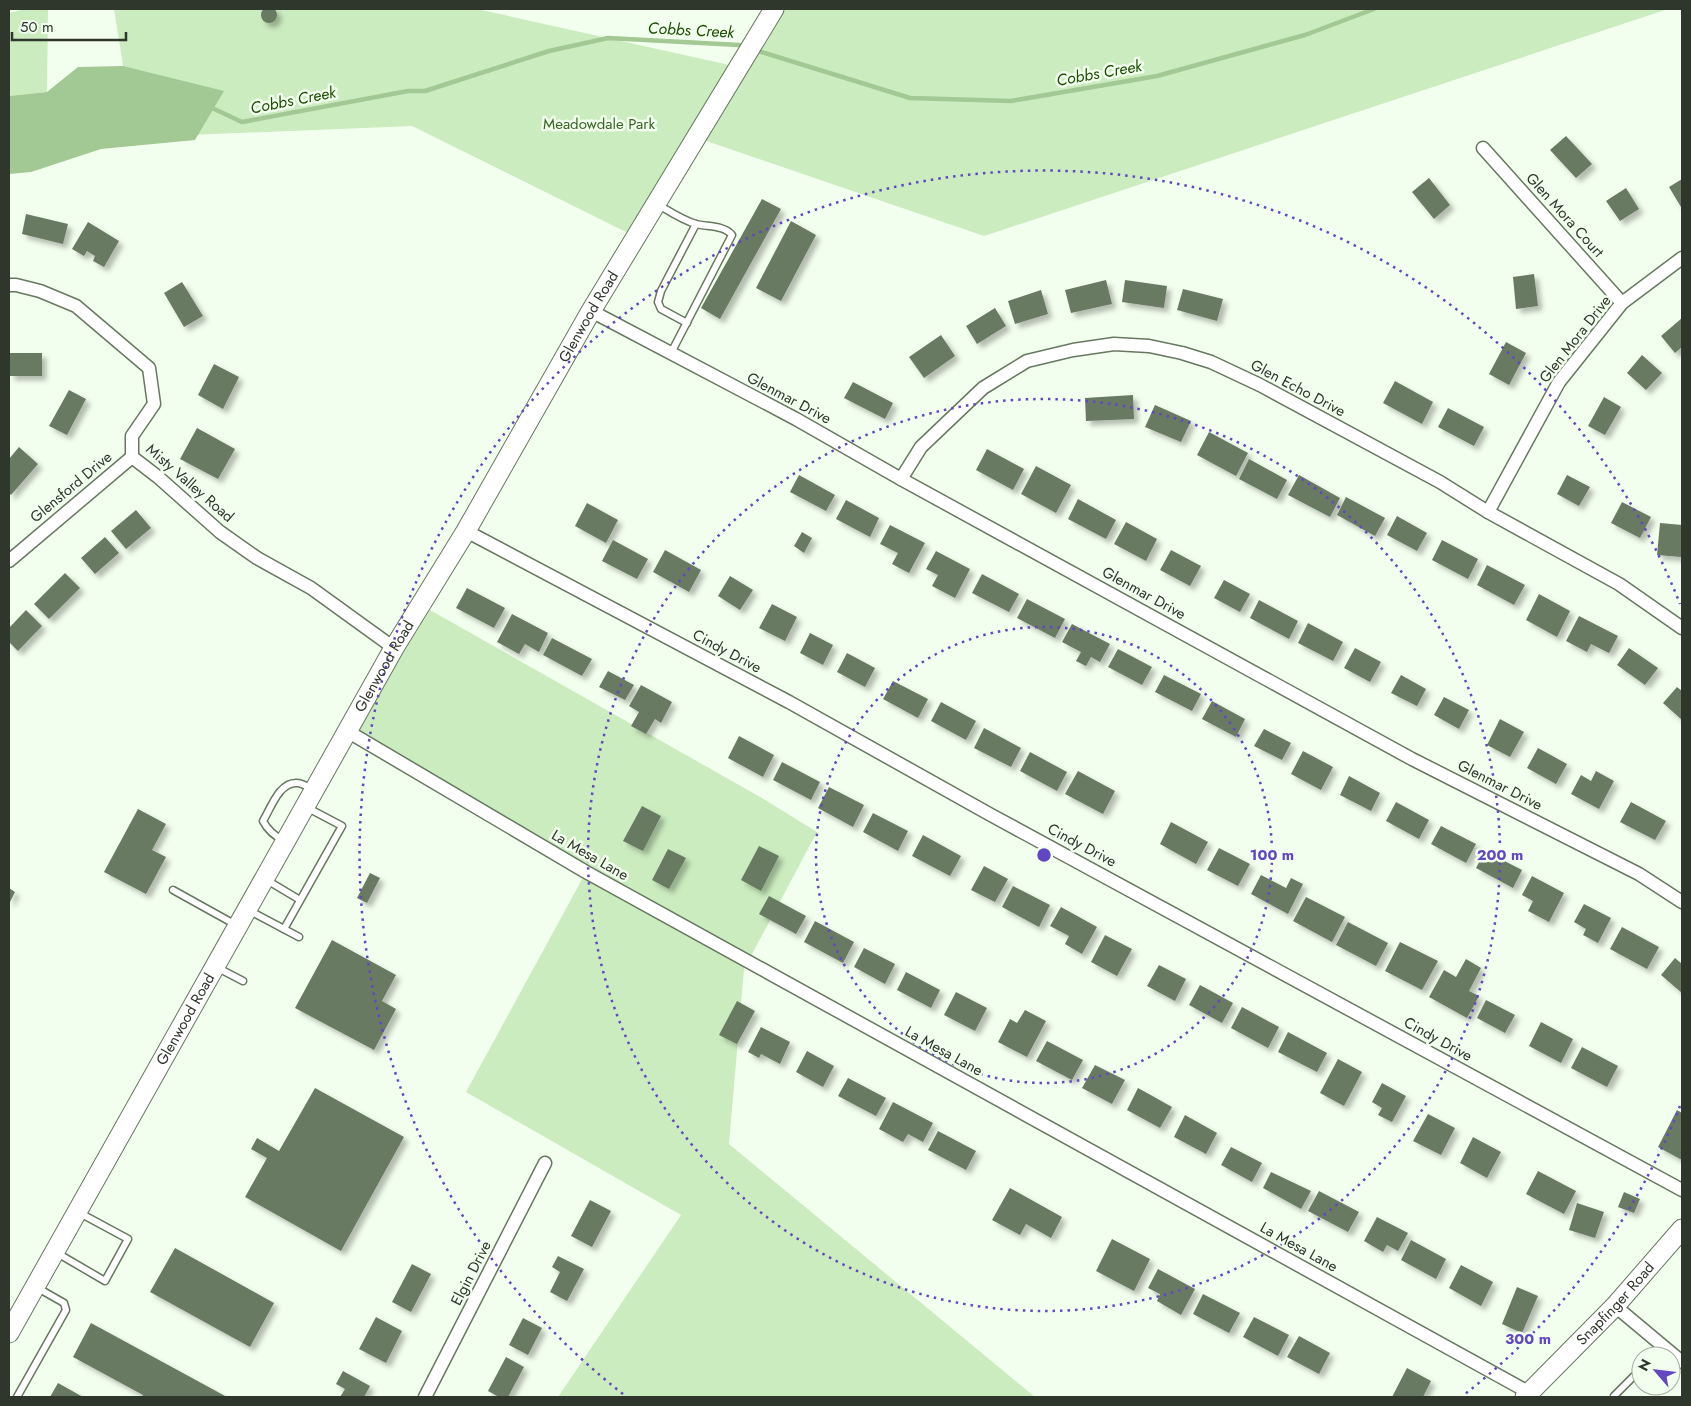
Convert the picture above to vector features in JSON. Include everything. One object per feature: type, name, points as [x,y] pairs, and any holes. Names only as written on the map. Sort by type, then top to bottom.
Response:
[{"type":"main road","name":"Glenwood Road","points":[[9,1333],[394,648],[466,532],[591,311],[774,9]]},
{"type":"main road","name":"Snapfinger Road","points":[[1527,1395],[1615,1306],[1682,1229]]},
{"type":"street","name":"Glen Mora Court","points":[[1483,148],[1622,303]]},
{"type":"street","name":"Glen Mora Drive","points":[[1488,512],[1559,382],[1622,303],[1682,258]]},
{"type":"street","name":"Misty Valley Road","points":[[9,285],[40,291],[76,306],[150,368],[154,404],[132,436],[132,457],[158,477],[220,532],[257,558],[311,588],[394,648]]},
{"type":"street","name":"Glenmar Drive","points":[[591,311],[796,419],[901,479],[1412,759],[1639,874],[1682,902]]},
{"type":"street","name":"Glen Echo Drive","points":[[901,479],[921,447],[983,388],[1027,361],[1073,350],[1114,344],[1149,346],[1211,362],[1260,385],[1440,482],[1488,512],[1620,584],[1682,628]]},
{"type":"street","name":"Glensford Drive","points":[[9,561],[132,457]]},
{"type":"street","name":"Cindy Drive","points":[[466,532],[789,702],[991,815],[1682,1190]]},
{"type":"street","name":"La Mesa Lane","points":[[347,731],[586,872],[1527,1395]]},
{"type":"street","name":"Elgin Drive","points":[[426,1397],[545,1163]]},
{"type":"street","points":[[1615,1306],[1682,1362]]},
{"type":"lane","points":[[656,204],[686,220],[696,224],[728,230],[732,235],[671,353]]},
{"type":"lane","points":[[687,323],[661,309],[658,302],[661,291],[696,224]]},
{"type":"lane","points":[[284,842],[273,834],[263,820],[281,790],[290,784],[298,783],[314,789]]},
{"type":"lane","points":[[284,929],[342,826],[304,806]]},
{"type":"lane","points":[[263,879],[300,900]]},
{"type":"lane","points":[[173,890],[237,926]]},
{"type":"lane","points":[[246,909],[299,937]]},
{"type":"lane","points":[[214,966],[243,981]]},
{"type":"lane","points":[[55,1251],[105,1281],[128,1239],[77,1211]]},
{"type":"lane","points":[[17,1397],[66,1310],[64,1303],[35,1287]]},
{"type":"lane","points":[[1614,1396],[1631,1379]]},
{"type":"green space","points":[[25,9],[48,9],[47,92],[9,96],[9,13]]},
{"type":"green space","name":"Meadowdale Park","points":[[114,9],[477,9],[734,66],[769,9],[1668,9],[984,236],[692,136],[636,237],[412,126],[189,135],[127,90]]},
{"type":"green space","points":[[430,610],[762,798],[817,832],[744,969],[729,1144],[1035,1397],[558,1397],[681,1215],[466,1092],[586,872],[354,732]]},
{"type":"shaded area","points":[[123,66],[224,91],[195,140],[101,149],[31,172],[9,174],[9,96],[47,92],[78,67]]},
{"type":"building","points":[[269,7],[275,9],[277,15],[275,21],[269,23],[263,21],[261,15],[263,9]]},
{"type":"building","points":[[1566,136],[1592,164],[1576,178],[1550,150]]},
{"type":"building","points":[[1429,178],[1450,205],[1434,219],[1412,192]]},
{"type":"building","points":[[1682,179],[1682,206],[1681,207],[1669,187]]},
{"type":"building","points":[[1626,188],[1639,209],[1620,221],[1606,201]]},
{"type":"building","points":[[762,199],[781,209],[720,319],[701,308]]},
{"type":"building","points":[[26,214],[68,224],[63,244],[22,234]]},
{"type":"building","points":[[791,221],[816,235],[781,301],[756,288]]},
{"type":"building","points":[[88,222],[119,241],[104,267],[93,261],[95,256],[87,251],[84,256],[72,249]]},
{"type":"building","points":[[1534,274],[1538,306],[1516,309],[1513,277]]},
{"type":"building","points":[[1106,280],[1112,304],[1071,313],[1065,290]]},
{"type":"building","points":[[1125,280],[1167,286],[1164,308],[1122,302]]},
{"type":"building","points":[[182,282],[203,316],[184,327],[164,293]]},
{"type":"building","points":[[1183,289],[1223,299],[1217,321],[1177,310]]},
{"type":"building","points":[[1041,290],[1048,314],[1015,324],[1008,301]]},
{"type":"building","points":[[995,308],[1006,326],[977,344],[966,326]]},
{"type":"building","points":[[1682,318],[1682,347],[1675,353],[1661,336]]},
{"type":"building","points":[[941,335],[955,356],[924,378],[909,357]]},
{"type":"building","points":[[1506,342],[1526,353],[1509,385],[1489,374]]},
{"type":"building","points":[[10,353],[42,353],[42,376],[10,376]]},
{"type":"building","points":[[1642,355],[1662,373],[1646,390],[1627,373]]},
{"type":"building","points":[[214,364],[239,377],[223,409],[198,395]]},
{"type":"building","points":[[1395,381],[1433,402],[1422,424],[1383,403]]},
{"type":"building","points":[[853,382],[893,403],[885,419],[844,398]]},
{"type":"building","points":[[69,390],[86,399],[67,435],[49,426]]},
{"type":"building","points":[[1133,395],[1134,419],[1086,421],[1085,398]]},
{"type":"building","points":[[1604,397],[1621,407],[1605,435],[1588,426]]},
{"type":"building","points":[[1155,405],[1191,421],[1181,442],[1145,427]]},
{"type":"building","points":[[1448,408],[1484,427],[1474,446],[1438,427]]},
{"type":"building","points":[[197,428],[235,449],[218,479],[180,459]]},
{"type":"building","points":[[1209,432],[1248,453],[1236,476],[1197,455]]},
{"type":"building","points":[[19,447],[38,464],[11,495],[9,493],[9,459]]},
{"type":"building","points":[[987,449],[1024,469],[1013,490],[976,470]]},
{"type":"building","points":[[1249,459],[1287,480],[1277,499],[1239,479]]},
{"type":"building","points":[[1036,466],[1071,485],[1056,513],[1021,494]]},
{"type":"building","points":[[799,475],[835,495],[826,511],[790,492]]},
{"type":"building","points":[[1299,475],[1340,498],[1330,517],[1288,495]]},
{"type":"building","points":[[1567,475],[1590,487],[1579,506],[1557,494]]},
{"type":"building","points":[[1346,497],[1385,518],[1375,536],[1337,515]]},
{"type":"building","points":[[1078,499],[1116,520],[1106,539],[1068,519]]},
{"type":"building","points":[[846,500],[879,518],[870,537],[836,519]]},
{"type":"building","points":[[1622,502],[1651,517],[1640,538],[1611,523]]},
{"type":"building","points":[[587,503],[618,520],[606,543],[575,526]]},
{"type":"building","points":[[136,510],[151,528],[126,549],[111,531]]},
{"type":"building","points":[[1397,516],[1427,533],[1417,551],[1387,535]]},
{"type":"building","points":[[1126,522],[1157,539],[1146,561],[1114,544]]},
{"type":"building","points":[[1660,523],[1682,525],[1682,557],[1657,555]]},
{"type":"building","points":[[890,525],[925,543],[909,573],[892,564],[898,553],[880,544]]},
{"type":"building","points":[[802,532],[812,538],[804,553],[794,546]]},
{"type":"building","points":[[105,537],[119,553],[95,574],[81,558]]},
{"type":"building","points":[[613,540],[648,559],[637,579],[602,561]]},
{"type":"building","points":[[1442,540],[1478,559],[1468,579],[1432,560]]},
{"type":"building","points":[[665,550],[701,570],[689,592],[653,572]]},
{"type":"building","points":[[1171,550],[1201,566],[1190,586],[1160,570]]},
{"type":"building","points":[[936,551],[970,569],[955,598],[932,586],[938,575],[926,569]]},
{"type":"building","points":[[1487,565],[1525,585],[1514,605],[1477,585]]},
{"type":"building","points":[[65,573],[80,588],[49,619],[34,604]]},
{"type":"building","points":[[982,574],[1019,594],[1009,612],[972,593]]},
{"type":"building","points":[[730,576],[753,590],[740,610],[718,596]]},
{"type":"building","points":[[1224,580],[1250,594],[1240,612],[1214,598]]},
{"type":"building","points":[[467,588],[505,608],[494,628],[456,608]]},
{"type":"building","points":[[1539,594],[1570,611],[1557,637],[1526,620]]},
{"type":"building","points":[[1027,599],[1065,619],[1055,638],[1017,618]]},
{"type":"building","points":[[1259,600],[1298,621],[1289,639],[1250,618]]},
{"type":"building","points":[[772,604],[797,617],[785,641],[759,628]]},
{"type":"building","points":[[26,610],[42,626],[18,651],[9,642],[9,628]]},
{"type":"building","points":[[512,614],[548,633],[539,652],[525,644],[519,654],[497,642]]},
{"type":"building","points":[[1579,616],[1618,636],[1609,653],[1591,644],[1587,652],[1566,641]]},
{"type":"building","points":[[1308,623],[1343,642],[1333,661],[1298,643]]},
{"type":"building","points":[[1072,624],[1110,644],[1100,662],[1091,657],[1086,666],[1076,661],[1081,652],[1062,642]]},
{"type":"building","points":[[810,633],[833,645],[823,665],[800,653]]},
{"type":"building","points":[[552,638],[592,659],[582,676],[543,655]]},
{"type":"building","points":[[1355,648],[1381,662],[1370,682],[1344,668]]},
{"type":"building","points":[[1629,648],[1658,668],[1645,685],[1617,665]]},
{"type":"building","points":[[1118,649],[1152,667],[1142,685],[1108,667]]},
{"type":"building","points":[[847,653],[875,668],[865,687],[837,672]]},
{"type":"building","points":[[608,671],[634,685],[625,700],[599,687]]},
{"type":"building","points":[[1164,675],[1201,694],[1192,711],[1155,692]]},
{"type":"building","points":[[1401,675],[1426,689],[1417,706],[1391,693]]},
{"type":"building","points":[[893,681],[928,699],[918,718],[883,699]]},
{"type":"building","points":[[641,685],[672,702],[661,723],[655,719],[646,734],[631,726],[639,712],[629,706]]},
{"type":"building","points":[[1677,687],[1682,691],[1682,720],[1663,703]]},
{"type":"building","points":[[1444,697],[1469,710],[1459,729],[1434,715]]},
{"type":"building","points":[[1212,701],[1245,719],[1236,737],[1202,719]]},
{"type":"building","points":[[941,702],[976,721],[966,740],[931,721]]},
{"type":"building","points":[[1500,719],[1524,732],[1510,757],[1487,745]]},
{"type":"building","points":[[984,728],[1021,748],[1011,767],[974,748]]},
{"type":"building","points":[[1264,729],[1291,743],[1282,760],[1254,746]]},
{"type":"building","points":[[739,736],[774,755],[763,777],[728,758]]},
{"type":"building","points":[[1538,748],[1567,764],[1556,784],[1527,768]]},
{"type":"building","points":[[1303,751],[1333,767],[1321,790],[1291,774]]},
{"type":"building","points":[[1030,752],[1067,772],[1057,791],[1020,771]]},
{"type":"building","points":[[782,762],[820,782],[811,800],[773,780]]},
{"type":"building","points":[[1078,771],[1115,791],[1103,814],[1065,794]]},
{"type":"building","points":[[1596,771],[1614,781],[1599,809],[1571,794],[1581,775],[1591,781]]},
{"type":"building","points":[[1349,776],[1380,793],[1371,811],[1340,795]]},
{"type":"building","points":[[829,787],[864,805],[853,827],[818,808]]},
{"type":"building","points":[[1396,802],[1429,820],[1419,839],[1386,821]]},
{"type":"building","points":[[1631,802],[1666,821],[1655,840],[1620,822]]},
{"type":"building","points":[[642,806],[661,816],[643,851],[623,841]]},
{"type":"building","points":[[138,809],[166,824],[152,850],[166,857],[146,894],[104,872]]},
{"type":"building","points":[[873,813],[908,831],[898,851],[863,832]]},
{"type":"building","points":[[1171,822],[1208,842],[1196,864],[1160,844]]},
{"type":"building","points":[[1441,826],[1476,844],[1466,863],[1431,844]]},
{"type":"building","points":[[923,835],[961,856],[950,876],[912,856]]},
{"type":"building","points":[[759,846],[779,856],[761,891],[741,880]]},
{"type":"building","points":[[1219,848],[1250,864],[1238,886],[1207,870]]},
{"type":"building","points":[[668,849],[686,858],[669,889],[652,880]]},
{"type":"building","points":[[1485,851],[1522,870],[1513,888],[1476,868]]},
{"type":"building","points":[[984,866],[1008,879],[995,902],[971,890]]},
{"type":"building","points":[[370,873],[380,878],[367,903],[357,898]]},
{"type":"building","points":[[1261,875],[1286,888],[1291,878],[1303,884],[1288,914],[1251,894]]},
{"type":"building","points":[[1532,876],[1564,893],[1549,922],[1528,911],[1533,901],[1522,895]]},
{"type":"building","points":[[1013,886],[1050,905],[1039,927],[1002,907]]},
{"type":"building","points":[[9,888],[15,892],[9,904]]},
{"type":"building","points":[[769,896],[806,916],[796,934],[759,914]]},
{"type":"building","points":[[1306,897],[1345,917],[1332,942],[1293,921]]},
{"type":"building","points":[[1584,904],[1611,918],[1598,943],[1583,935],[1586,929],[1574,922]]},
{"type":"building","points":[[1061,907],[1097,927],[1082,954],[1065,944],[1069,936],[1050,926]]},
{"type":"building","points":[[815,921],[854,942],[843,963],[804,942]]},
{"type":"building","points":[[1348,922],[1388,943],[1376,966],[1336,945]]},
{"type":"building","points":[[1622,927],[1659,947],[1647,969],[1610,949]]},
{"type":"building","points":[[1105,935],[1132,949],[1117,976],[1091,962]]},
{"type":"building","points":[[332,940],[396,975],[382,1001],[396,1009],[374,1050],[295,1008]]},
{"type":"building","points":[[1400,942],[1438,961],[1422,990],[1385,971]]},
{"type":"building","points":[[864,948],[895,964],[885,984],[854,967]]},
{"type":"building","points":[[1675,958],[1682,964],[1682,993],[1661,975]]},
{"type":"building","points":[[1466,959],[1481,968],[1469,991],[1479,996],[1467,1018],[1429,997],[1444,970],[1456,977]]},
{"type":"building","points":[[1159,965],[1186,979],[1175,1001],[1147,986]]},
{"type":"building","points":[[906,972],[940,990],[931,1008],[897,990]]},
{"type":"building","points":[[1200,985],[1233,1003],[1222,1023],[1189,1005]]},
{"type":"building","points":[[956,992],[987,1008],[975,1031],[944,1015]]},
{"type":"building","points":[[1486,1000],[1515,1015],[1505,1033],[1477,1018]]},
{"type":"building","points":[[737,1001],[755,1011],[737,1044],[719,1035]]},
{"type":"building","points":[[1242,1007],[1279,1027],[1268,1048],[1231,1028]]},
{"type":"building","points":[[1025,1010],[1046,1021],[1027,1057],[998,1042],[1010,1019],[1017,1023]]},
{"type":"building","points":[[1541,1022],[1573,1039],[1561,1063],[1529,1046]]},
{"type":"building","points":[[761,1027],[790,1042],[780,1064],[761,1054],[759,1058],[748,1052]]},
{"type":"building","points":[[1288,1032],[1327,1053],[1317,1072],[1278,1052]]},
{"type":"building","points":[[1047,1041],[1083,1060],[1072,1080],[1036,1061]]},
{"type":"building","points":[[1582,1047],[1618,1066],[1607,1087],[1571,1068]]},
{"type":"building","points":[[807,1051],[834,1066],[823,1087],[796,1072]]},
{"type":"building","points":[[1338,1059],[1362,1072],[1344,1106],[1320,1093]]},
{"type":"building","points":[[1095,1065],[1125,1080],[1112,1104],[1082,1088]]},
{"type":"building","points":[[848,1078],[886,1098],[876,1116],[838,1096]]},
{"type":"building","points":[[1382,1083],[1406,1096],[1392,1122],[1378,1115],[1382,1108],[1372,1102]]},
{"type":"building","points":[[315,1088],[404,1137],[341,1251],[245,1197],[267,1158],[251,1149],[257,1138],[279,1151]]},
{"type":"building","points":[[1138,1088],[1172,1107],[1160,1128],[1127,1110]]},
{"type":"building","points":[[893,1102],[933,1123],[923,1142],[908,1134],[903,1142],[879,1129]]},
{"type":"building","points":[[1677,1110],[1682,1113],[1682,1160],[1658,1147]]},
{"type":"building","points":[[1428,1114],[1455,1128],[1441,1155],[1413,1141]]},
{"type":"building","points":[[1185,1115],[1217,1133],[1206,1154],[1174,1137]]},
{"type":"building","points":[[938,1131],[976,1151],[966,1170],[928,1150]]},
{"type":"building","points":[[1473,1137],[1501,1152],[1487,1178],[1460,1163]]},
{"type":"building","points":[[1231,1147],[1262,1163],[1252,1182],[1221,1165]]},
{"type":"building","points":[[1538,1171],[1576,1191],[1564,1214],[1526,1194]]},
{"type":"building","points":[[1271,1172],[1311,1191],[1301,1209],[1263,1188]]},
{"type":"building","points":[[1010,1188],[1062,1217],[1051,1238],[1026,1224],[1020,1235],[992,1220]]},
{"type":"building","points":[[1319,1191],[1359,1212],[1348,1232],[1308,1211]]},
{"type":"building","points":[[1624,1192],[1640,1199],[1634,1213],[1618,1207]]},
{"type":"building","points":[[590,1200],[611,1211],[592,1247],[571,1236]]},
{"type":"building","points":[[1577,1203],[1604,1212],[1595,1238],[1569,1230]]},
{"type":"building","points":[[1377,1217],[1408,1233],[1398,1251],[1387,1245],[1383,1252],[1364,1241]]},
{"type":"building","points":[[1112,1239],[1150,1259],[1134,1291],[1096,1271]]},
{"type":"building","points":[[1411,1240],[1446,1259],[1436,1279],[1401,1260]]},
{"type":"building","points":[[175,1248],[274,1303],[250,1347],[150,1292]]},
{"type":"building","points":[[558,1256],[584,1269],[567,1301],[550,1292],[560,1272],[552,1267]]},
{"type":"building","points":[[412,1264],[431,1274],[411,1312],[392,1302]]},
{"type":"building","points":[[1461,1265],[1493,1282],[1481,1306],[1449,1288]]},
{"type":"building","points":[[1158,1269],[1195,1289],[1181,1315],[1157,1301],[1160,1294],[1148,1288]]},
{"type":"building","points":[[1517,1287],[1538,1296],[1522,1333],[1502,1324]]},
{"type":"building","points":[[1203,1294],[1240,1313],[1229,1333],[1193,1314]]},
{"type":"building","points":[[376,1317],[402,1331],[386,1363],[359,1349]]},
{"type":"building","points":[[1254,1317],[1289,1335],[1278,1356],[1243,1337]]},
{"type":"building","points":[[523,1318],[542,1328],[528,1355],[509,1345]]},
{"type":"building","points":[[91,1323],[227,1397],[142,1397],[143,1395],[73,1357]]},
{"type":"building","points":[[1299,1336],[1330,1353],[1319,1374],[1287,1357]]},
{"type":"building","points":[[506,1357],[524,1367],[508,1397],[499,1397],[488,1391]]},
{"type":"building","points":[[1407,1368],[1431,1381],[1423,1397],[1392,1397]]},
{"type":"building","points":[[343,1371],[370,1386],[364,1397],[340,1397],[345,1389],[336,1384]]},
{"type":"building","points":[[58,1383],[83,1397],[50,1397]]},
{"type":"waterway","name":"Cobbs Creek","points":[[755,50],[910,98],[1011,101],[1157,76],[1305,35],[1374,9]]},
{"type":"waterway","name":"Cobbs Creek","points":[[210,107],[242,122],[408,91],[425,91],[549,51],[608,38],[739,45],[745,47]]}]
